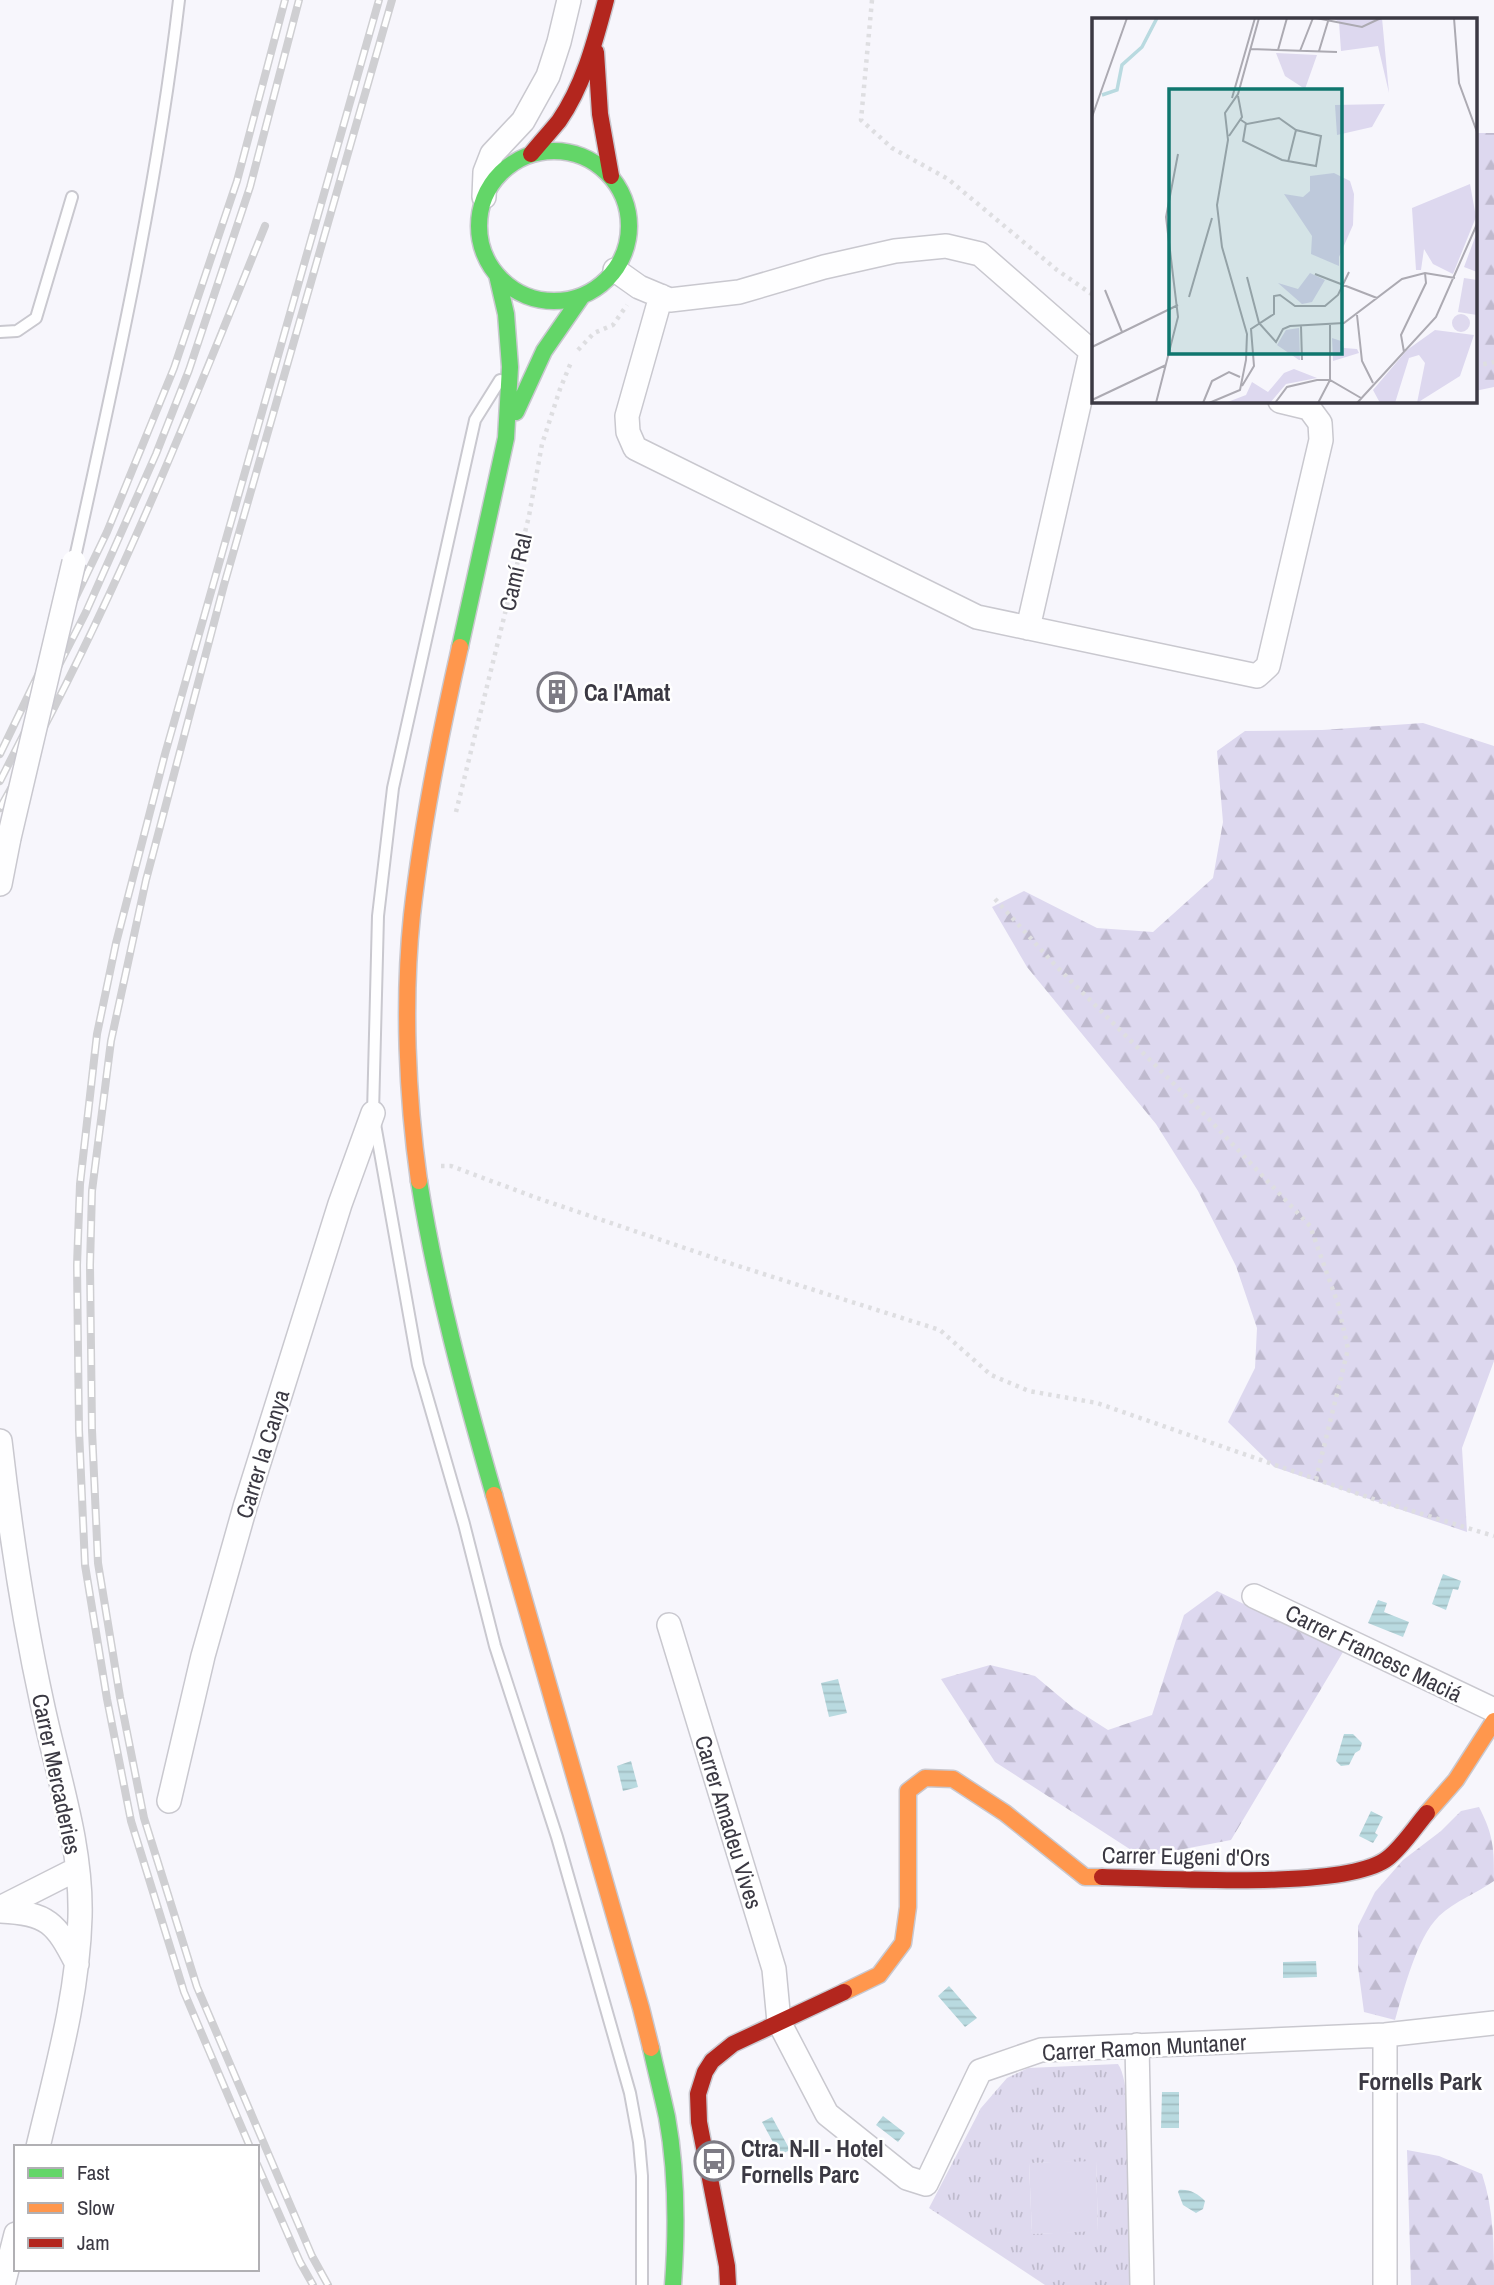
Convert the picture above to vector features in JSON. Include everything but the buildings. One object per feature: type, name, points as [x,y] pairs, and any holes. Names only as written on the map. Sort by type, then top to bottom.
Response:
[{"type":"main road","points":[[531,154],[559,120],[574,93],[595,41],[606,0]]},
{"type":"main road","points":[[595,41],[599,108],[611,176]]},
{"type":"main road","points":[[497,275],[514,289],[536,299],[561,301],[582,296],[599,286],[615,270],[628,241],[629,216],[621,190],[611,176],[592,161],[573,153],[551,150],[517,160],[500,173],[484,197],[479,217],[479,234],[486,257],[497,275],[506,314],[510,367],[506,438]]},
{"type":"main road","points":[[582,296],[553,334],[532,371],[506,438],[441,732],[412,917],[408,1004],[411,1097],[417,1167],[427,1232],[456,1362],[641,2008],[667,2118],[673,2162],[676,2245],[673,2285]]},
{"type":"main road","name":"Carrer Eugeni d'Ors","points":[[728,2285],[727,2266],[701,2135],[698,2094],[705,2072],[712,2061],[733,2044],[879,1975],[903,1943],[908,1907],[908,1791],[925,1778],[953,1779],[1005,1813],[1085,1877],[1268,1880],[1347,1874],[1387,1859],[1456,1780],[1494,1721]]},
{"type":"street","points":[[484,197],[485,172],[492,154],[523,121],[548,76],[569,0]]},
{"type":"street","points":[[615,270],[639,287],[670,300],[739,292],[824,267],[895,251],[946,246],[980,254],[1036,301],[1092,353],[1028,628]]},
{"type":"street","points":[[661,296],[627,416],[628,432],[635,448],[977,617],[1257,676],[1268,666],[1321,440],[1320,423],[1309,408],[1284,402]]},
{"type":"street","points":[[0,884],[74,562]]},
{"type":"street","name":"Carrer la Canya","points":[[169,1801],[203,1656],[245,1507],[340,1204],[373,1113]]},
{"type":"street","name":"Carrer Mercaderies","points":[[0,1441],[21,1601],[48,1735],[72,1829],[80,1915],[71,2007],[38,2145]]},
{"type":"street","name":"Carrer Francesc Maciá","points":[[1254,1596],[1494,1710]]},
{"type":"street","name":"Carrer Amadeu Vives","points":[[669,1625],[774,1969],[779,2022]]},
{"type":"street","points":[[0,1910],[77,1869]]},
{"type":"street","points":[[0,1910],[36,1916],[52,1924],[63,1936],[77,1965]]},
{"type":"street","name":"Carrer Ramon Muntaner","points":[[779,2022],[827,2113],[907,2178],[926,2184],[980,2071],[1041,2050],[1385,2035],[1494,2023]]},
{"type":"street","points":[[1385,2035],[1385,2285]]},
{"type":"street","points":[[1137,2045],[1142,2285]]},
{"type":"street","points":[[3,2285],[14,2242]]},
{"type":"lane","points":[[74,562],[141,252],[165,110],[179,0]]},
{"type":"lane","points":[[0,332],[17,331],[36,318],[72,197]]},
{"type":"lane","points":[[510,367],[475,420],[393,788],[378,916],[373,1113],[418,1365],[464,1524],[495,1646],[557,1837],[630,2093],[642,2176],[642,2285]]},
{"type":"path","points":[[872,0],[861,120],[892,148],[948,179],[1057,270],[1092,294]]},
{"type":"path","name":"Camí Ral","points":[[456,814],[529,516],[542,444],[560,389],[575,354],[594,333],[613,325],[639,287]]},
{"type":"path","points":[[1476,366],[1494,362]]},
{"type":"path","points":[[995,899],[1056,966],[1205,1115],[1310,1226],[1338,1304],[1348,1349],[1316,1479]]},
{"type":"path","points":[[417,1167],[451,1166],[729,1264],[940,1330],[991,1375],[1029,1391],[1097,1404],[1494,1536]]},
{"type":"green space","points":[[1476,133],[1494,133],[1494,387],[1476,391]]},
{"type":"green space","points":[[1423,723],[1494,746],[1494,1361],[1462,1448],[1467,1532],[1274,1467],[1228,1422],[1255,1368],[1257,1328],[1236,1266],[1198,1191],[1156,1124],[1027,967],[992,907],[1024,891],[1097,928],[1153,932],[1213,878],[1223,822],[1217,751],[1245,731],[1322,730]]},
{"type":"green space","points":[[1217,1591],[1343,1652],[1231,1840],[1142,1857],[995,1762],[941,1679],[990,1665],[1035,1676],[1072,1707],[1108,1730],[1152,1715],[1184,1615]]},
{"type":"green space","points":[[1479,1807],[1492,1843],[1494,1881],[1452,1906],[1431,1926],[1412,1965],[1395,2020],[1364,2012],[1358,1967],[1358,1926],[1375,1892],[1403,1860],[1441,1831],[1461,1811]]},
{"type":"green space","points":[[1118,2064],[1124,2079],[1130,2134],[1130,2285],[1045,2285],[929,2208],[981,2108],[1007,2078],[1028,2068]],"holes":[[[1096,2161],[1098,2231],[1032,2234],[1029,2163]]]},
{"type":"green space","points":[[1407,2150],[1439,2156],[1482,2174],[1491,2215],[1494,2285],[1411,2285]]},
{"type":"green space","points":[[1096,2160],[1098,2232],[1032,2234],[1029,2163]]},
{"type":"water","points":[[1443,1574],[1461,1581],[1458,1590],[1453,1589],[1446,1610],[1432,1604]]},
{"type":"water","points":[[1378,1600],[1387,1603],[1384,1612],[1409,1622],[1403,1637],[1368,1623]]},
{"type":"water","points":[[838,1679],[847,1713],[829,1717],[821,1683]]},
{"type":"water","points":[[1344,1734],[1353,1734],[1362,1743],[1349,1765],[1341,1766],[1336,1761]]},
{"type":"water","points":[[631,1761],[638,1787],[623,1791],[617,1766]]},
{"type":"water","points":[[1371,1811],[1383,1817],[1373,1843],[1359,1836]]},
{"type":"water","points":[[1316,1961],[1317,1977],[1283,1978],[1283,1962]]},
{"type":"water","points":[[949,1986],[977,2018],[965,2027],[938,1996]]},
{"type":"water","points":[[1162,2092],[1179,2092],[1179,2128],[1161,2128]]},
{"type":"water","points":[[883,2116],[905,2133],[898,2142],[876,2125]]},
{"type":"water","points":[[772,2117],[790,2150],[780,2155],[762,2122]]},
{"type":"water","points":[[1179,2190],[1200,2196],[1205,2201],[1203,2209],[1196,2213],[1183,2205]]},
{"type":"railway","points":[[0,754],[107,532],[174,368],[237,181],[285,0]]},
{"type":"railway","points":[[0,781],[86,612],[156,454],[189,370],[250,187],[299,0]]},
{"type":"railway","points":[[249,2145],[184,1992],[131,1821],[107,1699],[85,1565],[79,1430],[77,1265],[80,1184],[97,1034],[116,943],[165,754],[379,0]]},
{"type":"railway","points":[[328,2285],[312,2256],[197,1987],[144,1818],[120,1697],[98,1563],[92,1430],[92,1191],[111,1041],[146,880],[224,585],[392,0]]},
{"type":"railway","points":[[0,808],[75,666],[142,522],[265,226]]},
{"type":"railway","points":[[259,2169],[300,2262],[313,2285]]},
{"type":"traffic: fast","points":[[554,151],[583,156],[607,173],[624,197],[629,226],[624,255],[607,279],[583,296],[554,301],[525,296],[501,279],[484,255],[479,226],[484,197],[501,173],[525,156],[554,151]]},
{"type":"traffic: fast","points":[[460,647],[506,438],[510,367],[506,314],[497,275]]},
{"type":"traffic: fast","points":[[516,412],[544,351],[582,296]]},
{"type":"traffic: fast","points":[[419,1181],[452,1339],[494,1495]]},
{"type":"traffic: fast","points":[[651,2048],[667,2117],[673,2159],[673,2285]]},
{"type":"traffic: slow","points":[[419,1181],[408,1048],[409,948],[426,814],[460,647]]},
{"type":"traffic: slow","points":[[494,1495],[651,2048]]},
{"type":"traffic: slow","points":[[1427,1813],[1456,1780],[1494,1721]]},
{"type":"traffic: slow","points":[[844,1992],[879,1975],[903,1943],[908,1907],[908,1791],[925,1778],[953,1779],[1005,1813],[1085,1877],[1102,1877]]},
{"type":"traffic: jam","points":[[531,154],[559,121],[575,93],[588,62],[606,0]]},
{"type":"traffic: jam","points":[[596,52],[600,114],[611,176]]},
{"type":"traffic: jam","points":[[1102,1877],[1251,1880],[1334,1875],[1366,1868],[1388,1858],[1427,1813]]},
{"type":"traffic: jam","points":[[728,2285],[727,2266],[699,2122],[698,2094],[705,2072],[712,2061],[733,2044],[844,1992]]},
{"type":"place","name":"Ca l'Amat","points":[[557,692]]},
{"type":"place","name":"Ctra. N-II - Hotel Fornells Parc","points":[[714,2161]]},
{"type":"district","name":"Fornells Park","points":[[1420,2081]]}]
